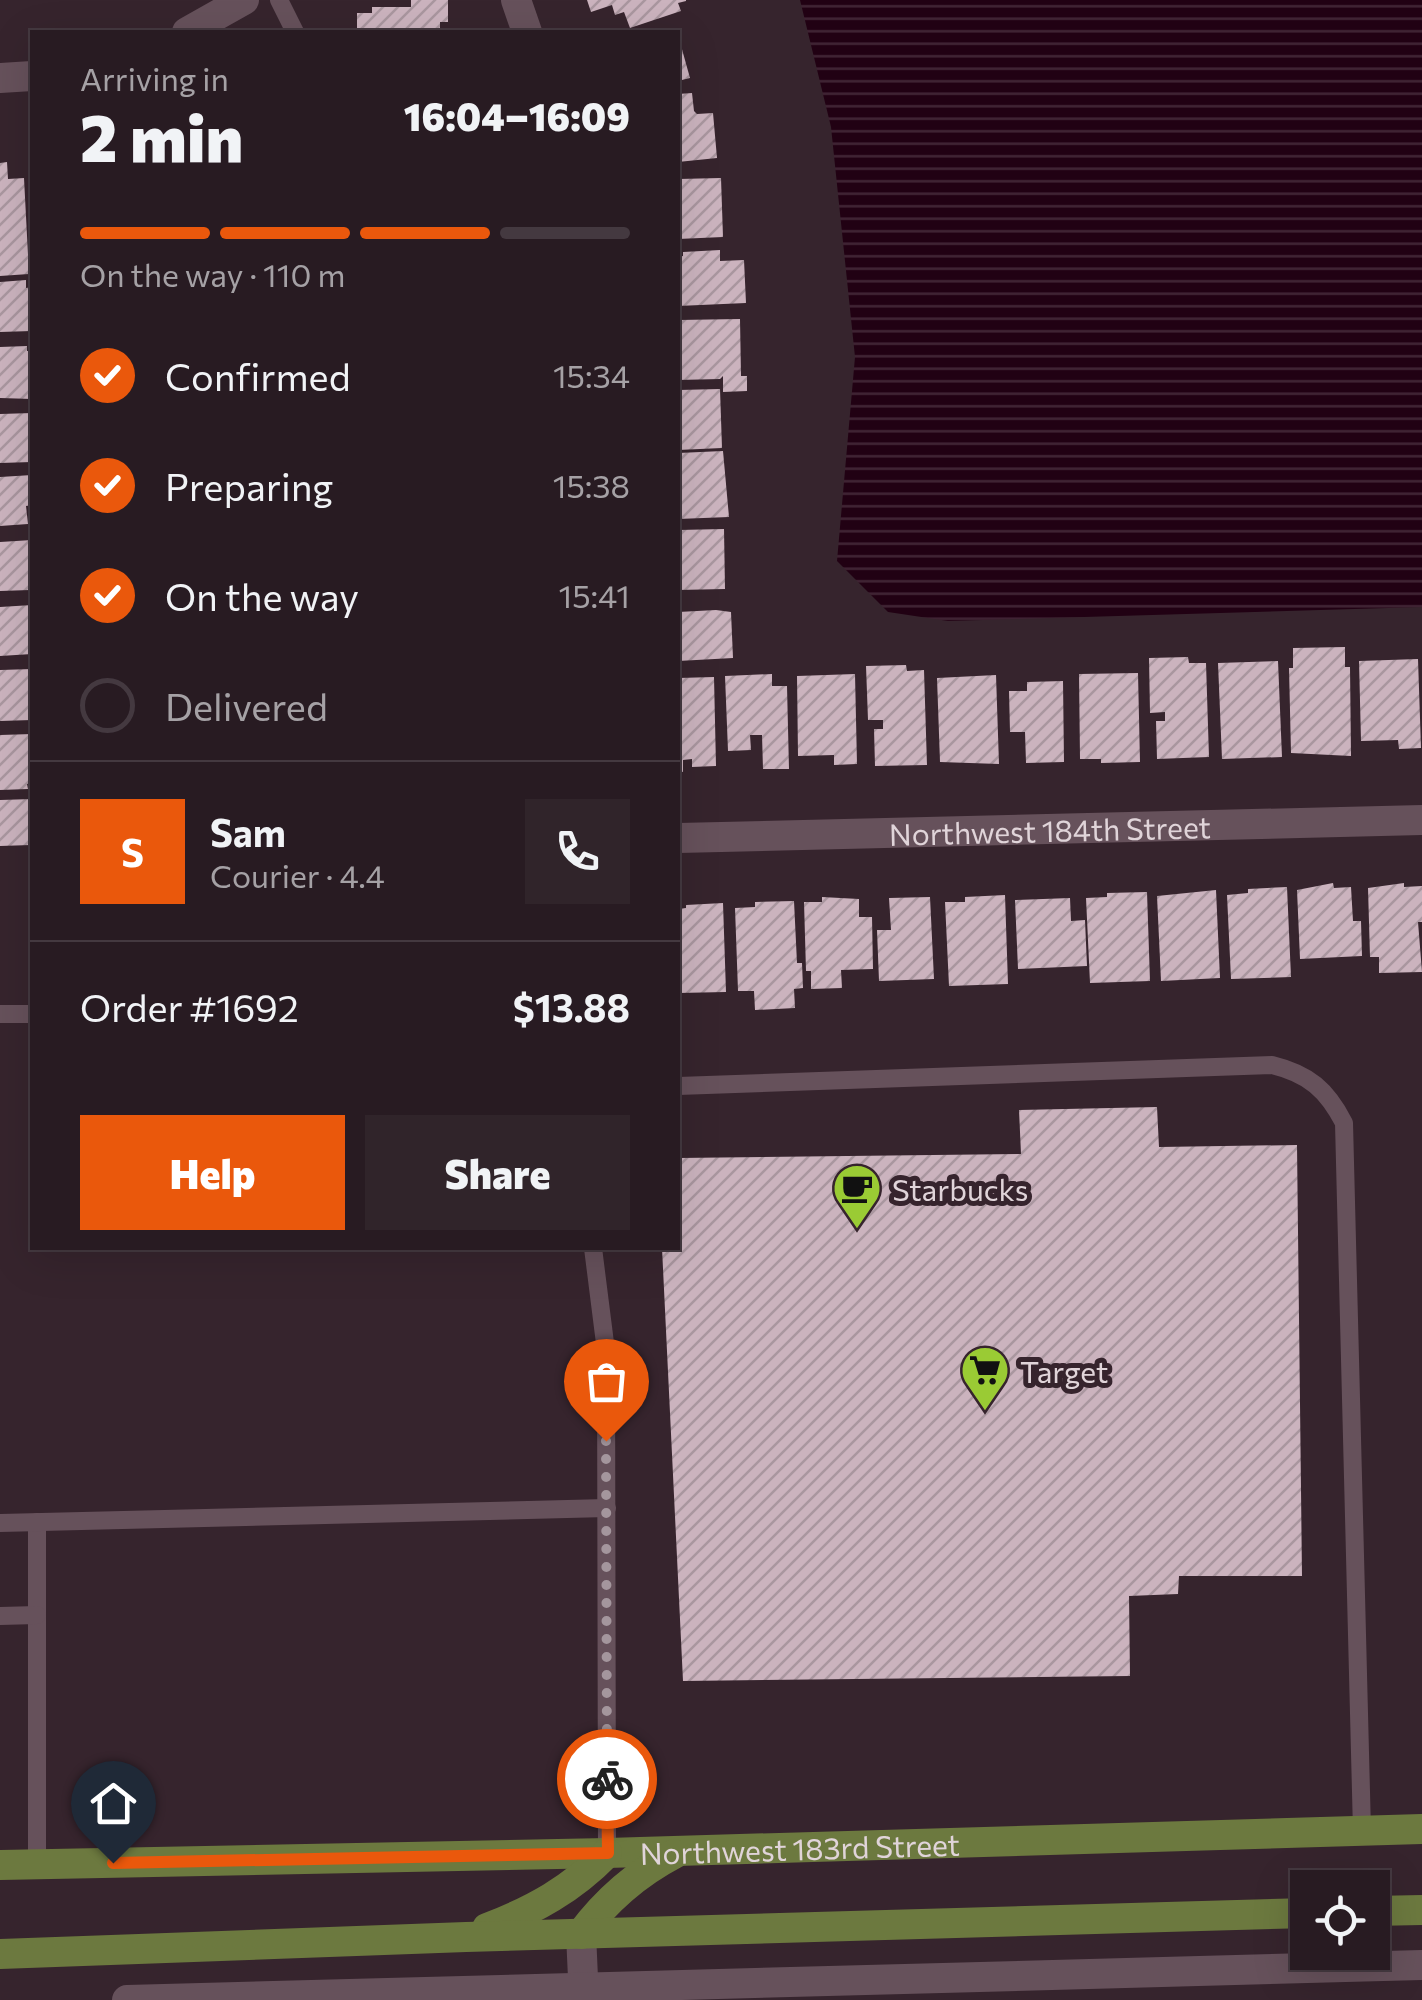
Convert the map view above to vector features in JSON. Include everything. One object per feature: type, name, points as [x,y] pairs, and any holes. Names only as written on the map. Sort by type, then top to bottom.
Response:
[{"type":"main road","name":"Northwest 183rd Street","points":[[0,1866],[1422,1829]]},
{"type":"main road","points":[[581,1934],[604,1903],[647,1868],[681,1850]]},
{"type":"main road","points":[[466,1936],[535,1909],[581,1880],[608,1853]]},
{"type":"main road","points":[[1390,1911],[1422,1910]]},
{"type":"main road","points":[[0,1954],[466,1936],[1290,1914]]},
{"type":"street","points":[[191,30],[244,0]]},
{"type":"street","points":[[516,0],[526,30]]},
{"type":"street","points":[[0,78],[30,76]]},
{"type":"street","name":"Northwest 184th Street","points":[[680,838],[1422,820]]},
{"type":"street","points":[[581,1934],[583,1994]]},
{"type":"street","points":[[128,2000],[583,1994],[1422,1965]]},
{"type":"lane","points":[[279,0],[295,30]]},
{"type":"lane","points":[[0,1014],[30,1014]]},
{"type":"lane","points":[[680,1086],[1272,1066],[1296,1071],[1317,1083],[1344,1123],[1362,1830]]},
{"type":"lane","points":[[593,1250],[606,1351],[608,1853]]},
{"type":"lane","points":[[0,1523],[607,1508]]},
{"type":"lane","points":[[37,1522],[37,1864]]},
{"type":"lane","points":[[0,1616],[37,1615]]},
{"type":"shaded area","points":[[800,0],[1422,0],[1422,607],[948,621],[888,612],[837,561],[855,357],[831,127]]},
{"type":"building","points":[[411,0],[448,0],[448,22],[440,22],[440,30],[357,30],[357,13],[372,13],[372,7],[411,7]]},
{"type":"building","points":[[587,0],[686,1],[678,3],[681,11],[630,28],[624,12],[615,15],[612,5],[591,12]]},
{"type":"building","points":[[680,42],[690,78],[680,80]]},
{"type":"building","points":[[692,93],[697,114],[713,113],[717,158],[680,162],[680,94]]},
{"type":"building","points":[[7,162],[8,179],[24,178],[29,274],[0,276],[0,163]]},
{"type":"building","points":[[721,178],[723,237],[680,239],[680,179]]},
{"type":"building","points":[[720,250],[720,261],[744,260],[746,303],[680,306],[683,252]]},
{"type":"building","points":[[26,280],[26,288],[30,287],[30,331],[0,332],[0,282]]},
{"type":"building","points":[[740,319],[741,376],[747,376],[747,391],[723,392],[723,376],[680,380],[680,320]]},
{"type":"building","points":[[27,346],[30,351],[30,399],[0,398],[0,347]]},
{"type":"building","points":[[720,389],[722,448],[680,450],[680,390]]},
{"type":"building","points":[[30,413],[30,462],[0,463],[0,414]]},
{"type":"building","points":[[723,451],[729,517],[680,519],[680,453]]},
{"type":"building","points":[[30,475],[28,524],[0,526],[0,477]]},
{"type":"building","points":[[724,529],[725,589],[680,590],[680,530]]},
{"type":"building","points":[[30,540],[30,590],[0,591],[0,542]]},
{"type":"building","points":[[30,605],[30,654],[0,656],[0,607]]},
{"type":"building","points":[[680,612],[731,612],[733,658],[680,661]]},
{"type":"building","points":[[1345,647],[1345,667],[1350,667],[1351,756],[1291,753],[1289,668],[1293,668],[1293,648]]},
{"type":"building","points":[[1188,657],[1189,663],[1206,663],[1209,757],[1157,759],[1156,721],[1165,721],[1165,712],[1150,713],[1149,658]]},
{"type":"building","points":[[1418,659],[1421,748],[1399,749],[1398,740],[1361,741],[1359,661]]},
{"type":"building","points":[[1278,661],[1282,757],[1222,759],[1218,663]]},
{"type":"building","points":[[906,665],[907,671],[924,670],[927,765],[875,766],[874,729],[883,729],[883,720],[868,720],[866,666]]},
{"type":"building","points":[[30,669],[30,720],[0,721],[0,670]]},
{"type":"building","points":[[1138,673],[1140,762],[1080,759],[1079,674]]},
{"type":"building","points":[[772,674],[772,686],[787,686],[789,769],[763,769],[762,735],[750,735],[751,750],[728,751],[725,676]]},
{"type":"building","points":[[855,674],[857,764],[834,765],[834,755],[798,756],[797,676]]},
{"type":"building","points":[[996,675],[999,764],[940,762],[937,678]]},
{"type":"building","points":[[714,677],[716,766],[692,767],[692,759],[683,760],[680,772],[680,678]]},
{"type":"building","points":[[1063,681],[1064,762],[1026,763],[1025,732],[1010,732],[1009,691],[1027,691],[1027,682]]},
{"type":"building","points":[[30,734],[28,789],[0,790],[0,735]]},
{"type":"building","points":[[30,799],[30,845],[0,846],[0,800]]},
{"type":"building","points":[[1333,883],[1334,888],[1351,887],[1353,921],[1361,921],[1362,956],[1300,959],[1297,890]]},
{"type":"building","points":[[1404,883],[1404,887],[1422,886],[1422,922],[1418,922],[1422,972],[1379,973],[1379,957],[1370,957],[1368,888]]},
{"type":"building","points":[[1287,887],[1291,977],[1231,979],[1227,895],[1248,893],[1248,889]]},
{"type":"building","points":[[1216,890],[1220,978],[1161,981],[1157,896]]},
{"type":"building","points":[[1147,892],[1150,981],[1090,983],[1086,898]]},
{"type":"building","points":[[1005,895],[1008,984],[949,986],[945,902]]},
{"type":"building","points":[[822,897],[859,899],[859,917],[872,917],[873,969],[841,970],[842,988],[811,989],[811,971],[806,971],[804,902],[822,902]]},
{"type":"building","points":[[930,897],[934,979],[879,981],[877,930],[891,930],[889,898]]},
{"type":"building","points":[[1070,898],[1071,921],[1085,920],[1087,966],[1018,969],[1015,900]]},
{"type":"building","points":[[794,901],[797,963],[802,963],[803,988],[794,989],[795,1008],[755,1010],[754,991],[738,991],[735,908],[755,907],[755,902]]},
{"type":"building","points":[[723,903],[726,992],[680,993],[680,909]]},
{"type":"building","name":"Target","points":[[1157,1107],[1159,1147],[1297,1145],[1302,1576],[1179,1576],[1178,1594],[1129,1596],[1130,1676],[683,1681],[662,1250],[680,1250],[680,1158],[1021,1154],[1019,1110]]},
{"type":"way so far","points":[[606,1441],[607,1779]]},
{"type":"place","name":"Starbucks","points":[[857,1230]]},
{"type":"place","name":"Target","points":[[985,1412]]},
{"type":"route","points":[[113,1863],[608,1853],[607,1779]]}]
